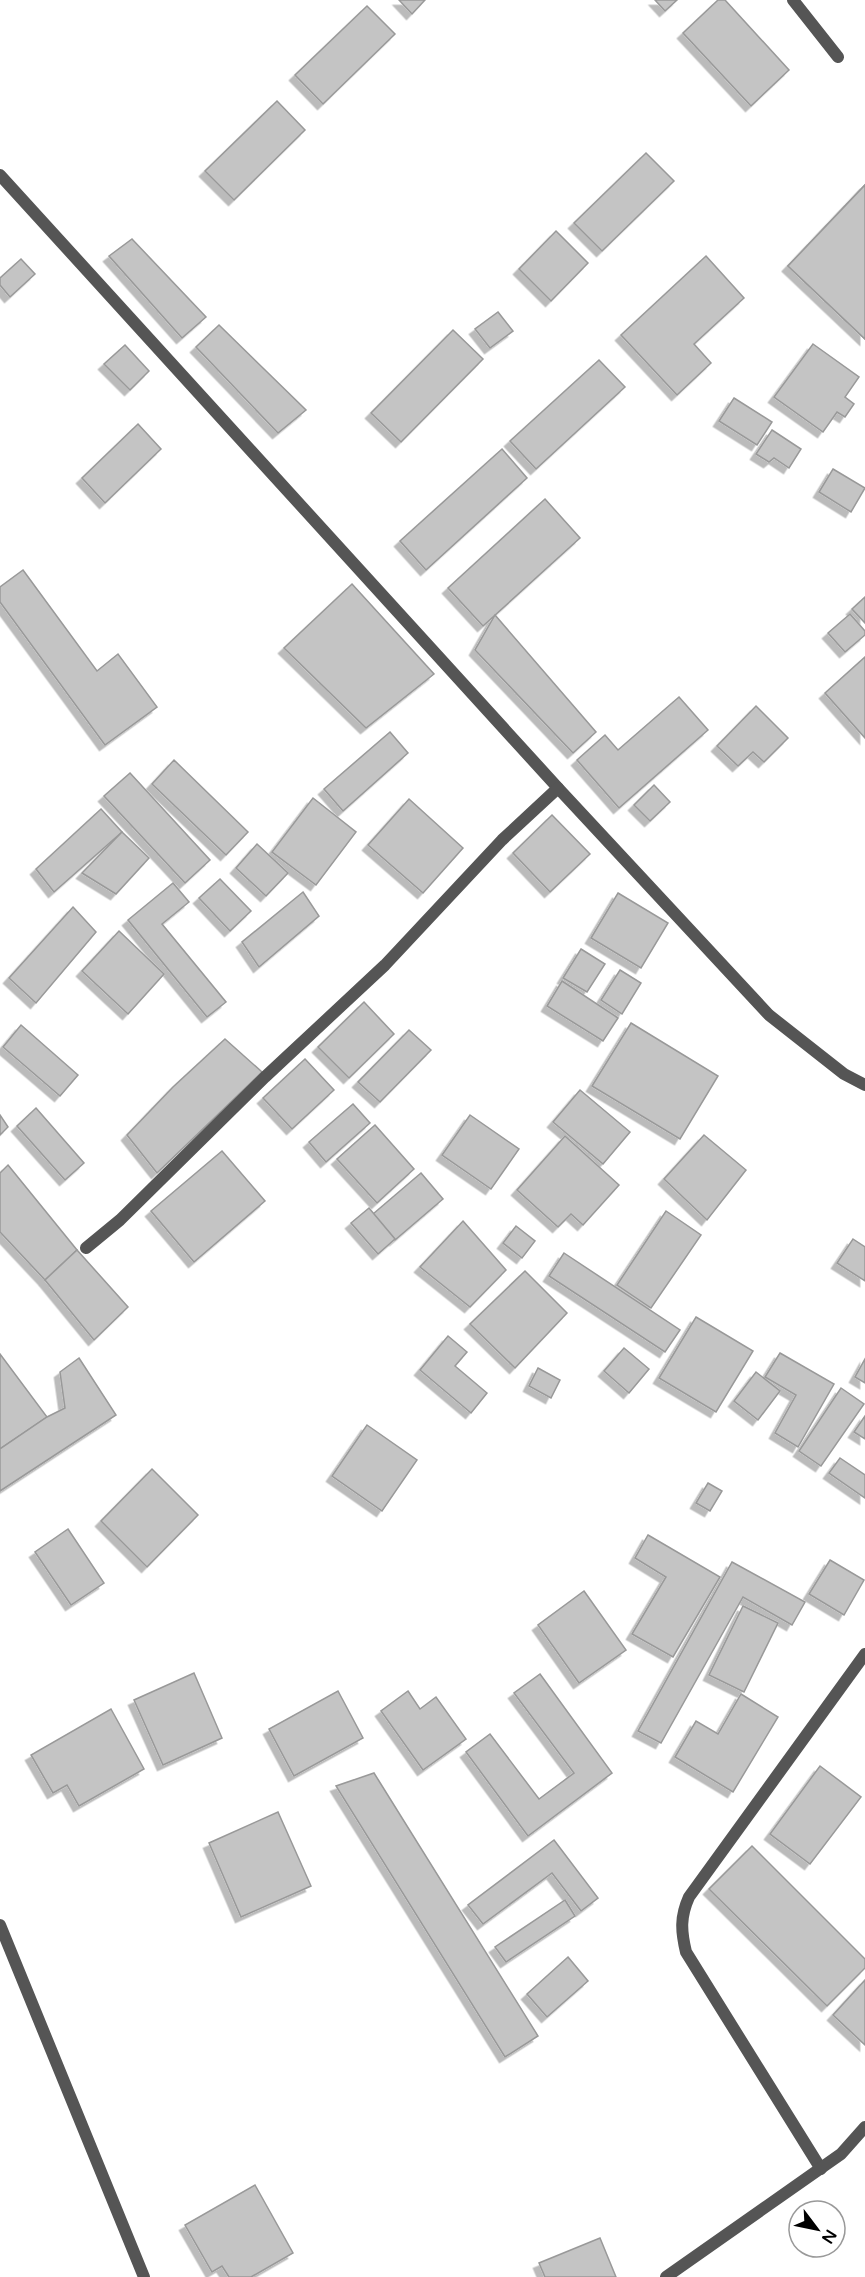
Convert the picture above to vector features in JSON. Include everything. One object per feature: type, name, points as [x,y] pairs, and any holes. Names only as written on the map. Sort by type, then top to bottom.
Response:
[{"type":"street","points":[[793,0],[838,57]]},
{"type":"street","points":[[0,175],[558,788],[769,1015],[844,1074],[865,1085]]},
{"type":"street","points":[[86,1248],[120,1220],[265,1077],[385,965],[502,840],[558,788]]},
{"type":"street","points":[[821,2169],[686,1952],[680,1923],[683,1910],[696,1887],[865,1654]]},
{"type":"street","points":[[0,1925],[144,2277]]},
{"type":"street","points":[[666,2277],[842,2154],[865,2127]]},
{"type":"building","points":[[399,0],[425,0],[412,14]]},
{"type":"building","points":[[655,0],[677,0],[665,11]]},
{"type":"building","points":[[718,0],[725,0],[789,70],[751,106],[683,33]]},
{"type":"building","points":[[367,6],[395,34],[323,104],[295,75]]},
{"type":"building","points":[[277,101],[305,130],[234,200],[205,171]]},
{"type":"building","points":[[646,153],[674,181],[602,251],[574,223]]},
{"type":"building","points":[[865,185],[865,339],[788,266]]},
{"type":"building","points":[[865,185],[865,339],[788,266]]},
{"type":"building","points":[[556,231],[588,263],[551,301],[519,269]]},
{"type":"building","points":[[132,239],[206,317],[182,338],[109,256]]},
{"type":"building","points":[[706,256],[744,298],[694,344],[711,363],[677,395],[621,335]]},
{"type":"building","points":[[21,259],[35,274],[10,297],[0,285],[0,278]]},
{"type":"building","points":[[498,312],[513,331],[490,348],[475,329]]},
{"type":"building","points":[[219,325],[306,410],[278,433],[196,347]]},
{"type":"building","points":[[453,330],[483,359],[401,442],[371,413]]},
{"type":"building","points":[[813,344],[859,377],[845,397],[854,404],[845,417],[837,412],[823,432],[774,397]]},
{"type":"building","points":[[125,345],[149,371],[130,390],[104,364]]},
{"type":"building","points":[[599,360],[625,387],[536,469],[510,441]]},
{"type":"building","points":[[734,398],[772,422],[757,445],[719,421]]},
{"type":"building","points":[[138,424],[161,449],[105,503],[82,478]]},
{"type":"building","points":[[772,430],[801,449],[789,468],[774,458],[769,462],[756,454]]},
{"type":"building","points":[[502,449],[527,478],[426,570],[400,541]]},
{"type":"building","points":[[833,469],[865,488],[851,512],[819,492]]},
{"type":"building","points":[[545,499],[580,538],[483,626],[448,588]]},
{"type":"building","points":[[23,570],[97,671],[118,654],[157,707],[105,745],[0,602],[0,587]]},
{"type":"building","points":[[352,584],[434,674],[366,728],[284,648]]},
{"type":"building","points":[[865,597],[865,623],[852,609]]},
{"type":"building","points":[[850,614],[865,631],[865,635],[845,652],[828,633]]},
{"type":"building","points":[[495,615],[596,732],[573,753],[475,650]]},
{"type":"building","points":[[865,657],[865,738],[825,693]]},
{"type":"building","points":[[679,697],[708,730],[619,808],[577,760],[605,735],[618,750]]},
{"type":"building","points":[[756,706],[788,738],[764,762],[753,752],[738,766],[717,746]]},
{"type":"building","points":[[390,732],[408,753],[343,811],[324,789]]},
{"type":"building","points":[[174,760],[248,832],[226,855],[152,784]]},
{"type":"building","points":[[130,773],[210,860],[185,883],[104,796]]},
{"type":"building","points":[[654,785],[670,802],[650,821],[634,805]]},
{"type":"building","points":[[313,798],[356,832],[316,885],[272,852]]},
{"type":"building","points":[[409,799],[463,848],[423,893],[368,845]]},
{"type":"building","points":[[101,809],[122,832],[54,892],[36,869]]},
{"type":"building","points":[[552,815],[590,854],[550,892],[513,853]]},
{"type":"building","points":[[122,832],[149,858],[116,894],[82,873]]},
{"type":"building","points":[[257,844],[288,873],[266,896],[236,868]]},
{"type":"building","points":[[220,879],[251,911],[230,931],[199,898]]},
{"type":"building","points":[[173,883],[189,902],[162,924],[226,1002],[207,1017],[128,920]]},
{"type":"building","points":[[303,892],[319,916],[259,967],[242,942]]},
{"type":"building","points":[[618,893],[668,923],[641,968],[591,938]]},
{"type":"building","points":[[73,907],[96,932],[36,1003],[9,978]]},
{"type":"building","points":[[119,931],[164,974],[128,1014],[82,971]]},
{"type":"building","points":[[581,949],[605,964],[587,992],[563,978]]},
{"type":"building","points":[[620,970],[641,983],[622,1014],[601,1000]]},
{"type":"building","points":[[562,981],[618,1018],[603,1041],[547,1006]]},
{"type":"building","points":[[364,1002],[394,1034],[349,1078],[318,1047]]},
{"type":"building","points":[[631,1023],[718,1076],[680,1139],[592,1086]]},
{"type":"building","points":[[21,1025],[78,1075],[60,1096],[3,1047]]},
{"type":"building","points":[[409,1030],[431,1050],[380,1102],[358,1082]]},
{"type":"building","points":[[225,1039],[262,1072],[157,1173],[127,1135],[173,1087]]},
{"type":"building","points":[[305,1059],[334,1090],[292,1129],[263,1098]]},
{"type":"building","points":[[580,1090],[630,1132],[603,1164],[553,1122]]},
{"type":"building","points":[[353,1104],[370,1123],[326,1162],[309,1142]]},
{"type":"building","points":[[36,1108],[84,1163],[65,1180],[17,1126]]},
{"type":"building","points":[[0,1115],[8,1127],[0,1135]]},
{"type":"building","points":[[470,1115],[519,1149],[491,1189],[442,1155]]},
{"type":"building","points":[[375,1125],[414,1169],[377,1203],[337,1159]]},
{"type":"building","points":[[704,1135],[746,1170],[707,1220],[664,1179]]},
{"type":"building","points":[[565,1136],[619,1185],[583,1225],[571,1214],[558,1227],[517,1190]]},
{"type":"building","points":[[222,1151],[265,1201],[194,1262],[151,1211]]},
{"type":"building","points":[[8,1165],[77,1250],[45,1280],[0,1232],[0,1173]]},
{"type":"building","points":[[421,1173],[443,1199],[395,1240],[373,1214]]},
{"type":"building","points":[[369,1208],[395,1239],[378,1254],[351,1223]]},
{"type":"building","points":[[666,1211],[701,1235],[651,1308],[617,1285]]},
{"type":"building","points":[[463,1221],[506,1270],[470,1307],[420,1267]]},
{"type":"building","points":[[516,1226],[535,1241],[522,1258],[503,1243]]},
{"type":"building","points":[[853,1239],[865,1247],[865,1281],[837,1263]]},
{"type":"building","points":[[77,1250],[128,1307],[94,1340],[45,1280]]},
{"type":"building","points":[[564,1253],[680,1330],[665,1352],[549,1276]]},
{"type":"building","points":[[525,1271],[567,1313],[515,1368],[470,1324]]},
{"type":"building","points":[[696,1317],[753,1351],[716,1412],[659,1378]]},
{"type":"building","points":[[448,1336],[467,1352],[455,1366],[487,1393],[471,1413],[420,1370]]},
{"type":"building","points":[[624,1348],[649,1369],[629,1393],[604,1371]]},
{"type":"building","points":[[780,1353],[834,1384],[798,1447],[775,1433],[796,1395],[765,1377]]},
{"type":"building","points":[[0,1354],[47,1417],[0,1449]]},
{"type":"building","points":[[79,1358],[116,1415],[0,1491],[0,1449],[47,1417],[65,1408],[60,1372]]},
{"type":"building","points":[[865,1359],[865,1383],[855,1377]]},
{"type":"building","points":[[538,1368],[560,1380],[551,1398],[529,1386]]},
{"type":"building","points":[[756,1372],[780,1391],[758,1420],[734,1401]]},
{"type":"building","points":[[841,1388],[864,1404],[821,1466],[799,1451]]},
{"type":"building","points":[[865,1416],[865,1439],[854,1432]]},
{"type":"building","points":[[367,1425],[417,1460],[382,1511],[332,1476]]},
{"type":"building","points":[[840,1458],[865,1475],[865,1498],[829,1473]]},
{"type":"building","points":[[152,1469],[198,1515],[147,1567],[101,1521]]},
{"type":"building","points":[[708,1483],[722,1491],[710,1511],[696,1503]]},
{"type":"building","points":[[68,1529],[104,1583],[71,1605],[35,1552]]},
{"type":"building","points":[[648,1535],[720,1577],[673,1657],[632,1634],[666,1577],[635,1558]]},
{"type":"building","points":[[830,1560],[864,1580],[844,1615],[809,1594]]},
{"type":"building","points":[[732,1562],[805,1602],[792,1625],[743,1597],[661,1743],[638,1731]]},
{"type":"building","points":[[584,1591],[626,1650],[579,1683],[538,1625]]},
{"type":"building","points":[[743,1606],[778,1623],[744,1692],[709,1675]]},
{"type":"building","points":[[194,1673],[222,1738],[163,1765],[134,1700]]},
{"type":"building","points":[[540,1674],[612,1773],[528,1836],[466,1752],[490,1734],[539,1799],[574,1773],[514,1693]]},
{"type":"building","points":[[338,1691],[363,1738],[294,1776],[269,1729]]},
{"type":"building","points":[[408,1691],[420,1709],[436,1697],[466,1739],[423,1770],[381,1711]]},
{"type":"building","points":[[741,1694],[778,1717],[733,1792],[675,1757],[696,1721],[718,1734]]},
{"type":"building","points":[[111,1709],[144,1769],[79,1806],[67,1785],[53,1793],[31,1755]]},
{"type":"building","points":[[820,1766],[861,1797],[810,1864],[770,1834]]},
{"type":"building","points":[[374,1773],[538,2036],[505,2057],[336,1786]]},
{"type":"building","points":[[278,1812],[311,1886],[241,1917],[209,1843]]},
{"type":"building","points":[[554,1840],[598,1898],[581,1911],[552,1873],[483,1924],[468,1905]]},
{"type":"building","points":[[752,1846],[865,1959],[865,1968],[827,2006],[709,1889]]},
{"type":"building","points":[[565,1900],[575,1916],[506,1962],[495,1947]]},
{"type":"building","points":[[568,1957],[588,1981],[547,2017],[527,1994]]},
{"type":"building","points":[[865,1980],[865,2045],[833,2015]]},
{"type":"building","points":[[255,2185],[293,2253],[251,2277],[229,2277],[222,2266],[212,2272],[185,2225]]},
{"type":"building","points":[[600,2238],[616,2277],[545,2277],[539,2263]]}]
